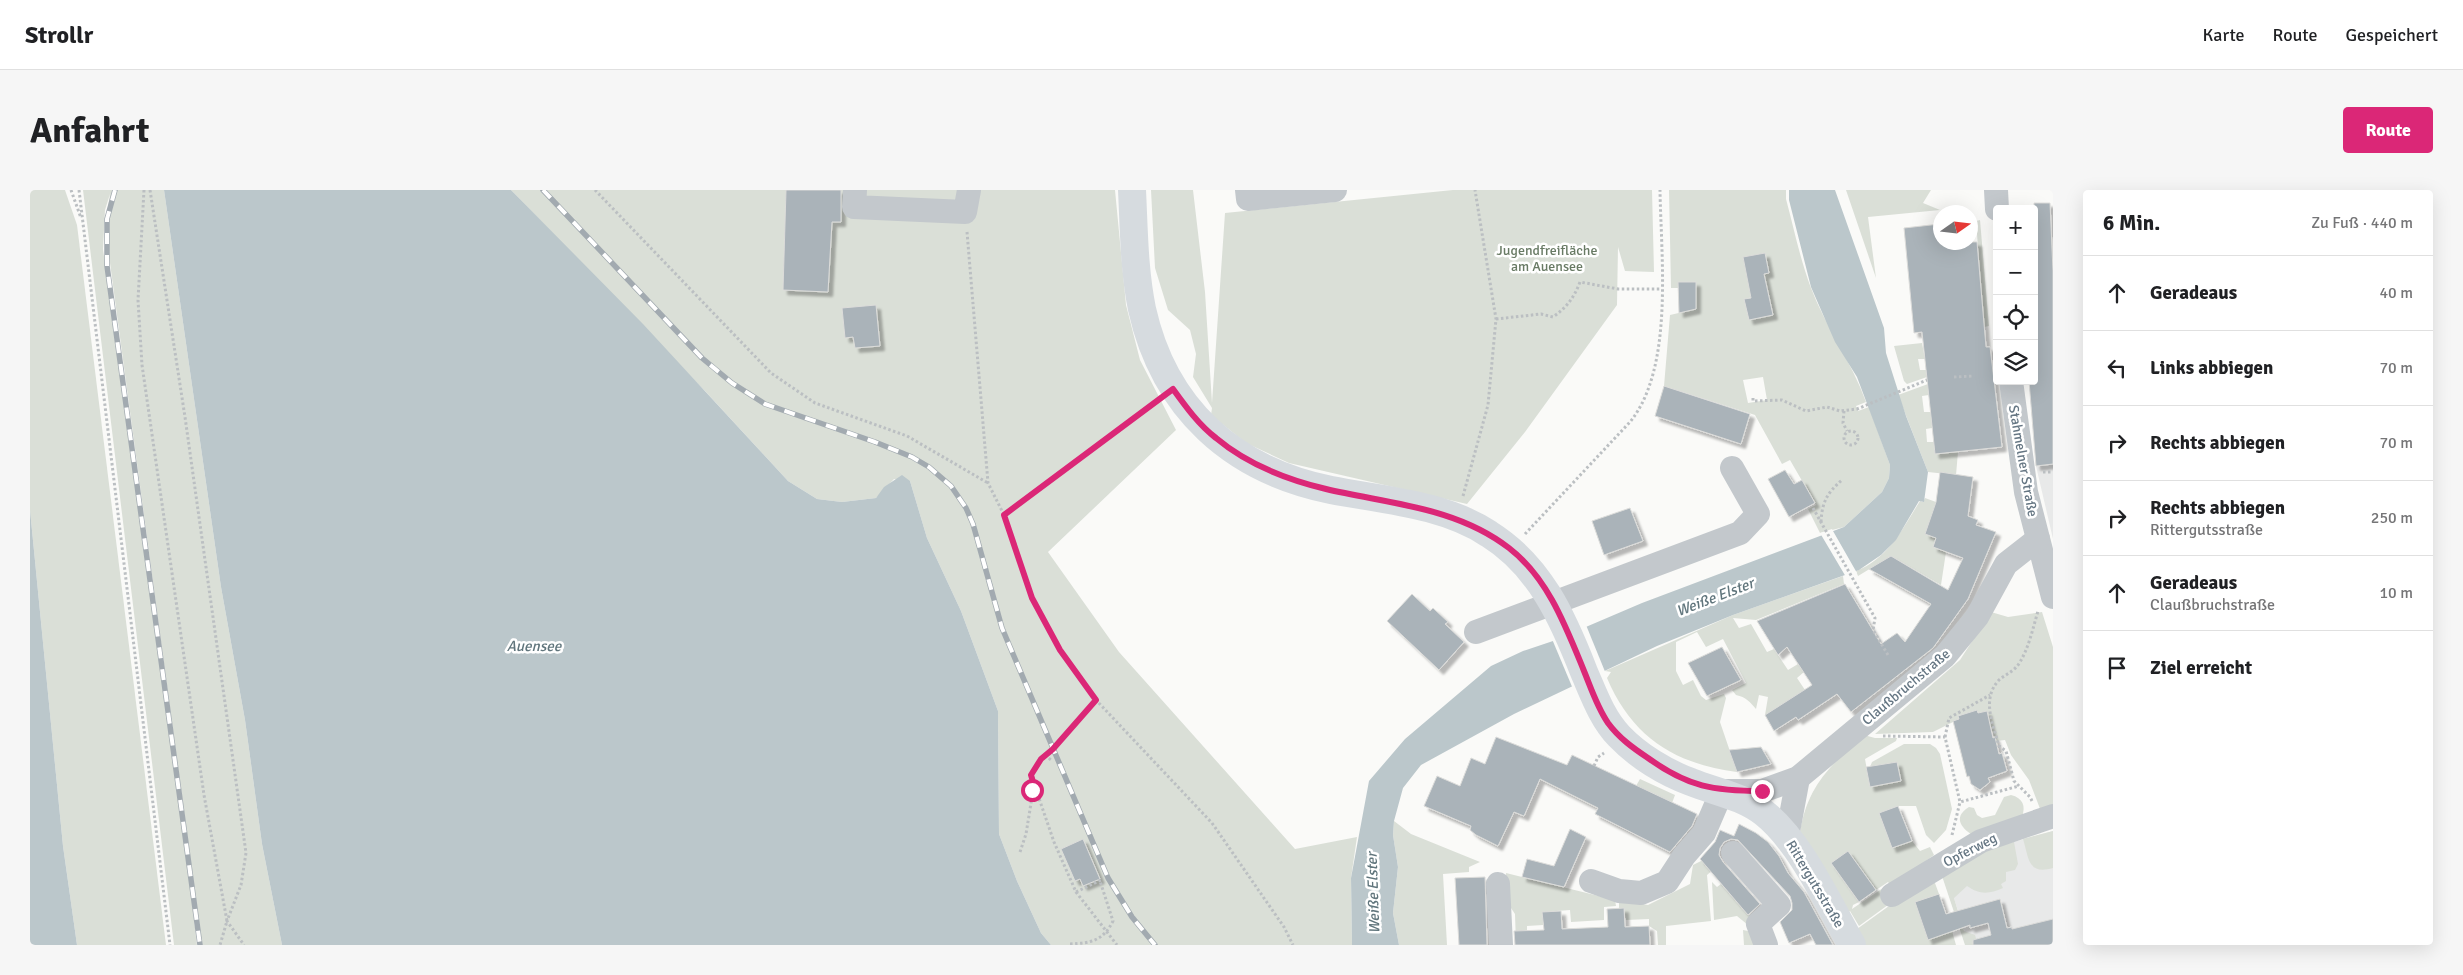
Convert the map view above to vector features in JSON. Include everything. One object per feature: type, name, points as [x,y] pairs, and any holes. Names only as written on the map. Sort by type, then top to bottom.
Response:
[{"type":"main road","name":"Rittergutsstraße","points":[[1132,190],[1136,276],[1149,337],[1160,365],[1173,389],[1193,416],[1216,438],[1246,458],[1279,474],[1325,488],[1432,510],[1457,518],[1487,532],[1511,549],[1531,570],[1553,601],[1566,626],[1590,686],[1609,723],[1630,746],[1679,777],[1722,791],[1764,813],[1787,837],[1802,857],[1852,945]]},
{"type":"street","points":[[854,190],[854,207],[965,212],[969,190]]},
{"type":"street","points":[[1247,190],[1248,199],[1335,190]]},
{"type":"street","points":[[1996,190],[1997,205]]},
{"type":"street","name":"Stahmelner Straße","points":[[2012,385],[2026,492],[2048,592]]},
{"type":"street","points":[[1476,632],[1553,601],[1740,533],[1758,514],[1732,468]]},
{"type":"street","name":"Claußbruchstraße","points":[[1722,791],[1762,791],[1798,778],[1945,656],[1977,616],[2006,564],[2038,540]]},
{"type":"street","points":[[1787,837],[1798,778]]},
{"type":"street","points":[[1591,881],[1619,891],[1641,893],[1667,882],[1684,856],[1704,833],[1722,791]]},
{"type":"street","name":"Opferweg","points":[[1892,895],[1955,855],[1981,841],[2046,818]]},
{"type":"street","points":[[1733,852],[1779,905],[1758,924],[1766,945]]},
{"type":"street","points":[[1498,884],[1501,945]]},
{"type":"path","points":[[71,190],[82,223]]},
{"type":"path","points":[[79,190],[170,945]]},
{"type":"path","points":[[144,190],[138,300],[142,365],[204,795],[227,921],[244,945]]},
{"type":"path","points":[[150,190],[185,417],[246,852],[241,885],[220,945]]},
{"type":"path","points":[[594,190],[771,373],[815,403],[907,436],[988,483]]},
{"type":"path","points":[[1457,518],[1488,405],[1496,319],[1475,190]]},
{"type":"path","points":[[1511,549],[1639,410],[1656,364],[1660,334],[1660,190]]},
{"type":"path","points":[[967,234],[988,483],[1004,515],[1032,598],[1060,650],[1096,700],[1212,823],[1284,927],[1293,945]]},
{"type":"path","points":[[1496,319],[1541,314],[1553,317],[1572,300],[1580,282],[1618,289],[1661,289]]},
{"type":"path","points":[[1954,377],[1974,376]]},
{"type":"path","points":[[1753,398],[1753,401],[1782,400],[1806,411],[1827,407],[1844,411],[1857,409],[1927,380]]},
{"type":"path","points":[[1004,515],[1173,389]]},
{"type":"path","points":[[1844,411],[1843,422],[1848,431]]},
{"type":"path","points":[[1848,431],[1854,431],[1857,434],[1858,439],[1854,444],[1849,445],[1844,440],[1844,436],[1848,431]]},
{"type":"path","points":[[1822,522],[1822,507],[1828,492],[1842,480]]},
{"type":"path","points":[[1813,508],[1875,618],[1873,630],[1888,655]]},
{"type":"path","points":[[2046,818],[2030,796],[2014,781],[2006,751],[1999,746],[1989,707],[1990,695],[1999,680],[2020,663],[2048,592]]},
{"type":"path","points":[[1955,855],[1952,830],[1960,802],[1944,737],[1949,718],[1990,695]]},
{"type":"path","points":[[1096,700],[1046,755],[1031,775],[1076,892],[1105,933],[1117,945]]},
{"type":"path","points":[[1875,736],[1944,737]]},
{"type":"path","points":[[1594,766],[1598,757],[1611,747]]},
{"type":"path","points":[[1046,755],[1051,760]]},
{"type":"path","points":[[1020,852],[1026,834],[1034,785]]},
{"type":"path","points":[[1960,802],[2019,786]]},
{"type":"path","points":[[1070,944],[1092,943],[1105,933],[1113,921],[1101,880],[1076,892]]},
{"type":"shaded area","points":[[2053,333],[2053,539],[2036,466],[2029,385],[2038,385],[2038,371]]},
{"type":"shaded area","points":[[2053,831],[2053,945],[1969,945],[1944,867],[1968,855]]},
{"type":"green space","points":[[30,190],[65,190],[77,225],[166,945],[77,945],[63,846],[30,510]]},
{"type":"green space","points":[[83,190],[164,190],[221,587],[245,720],[262,844],[282,945],[202,945],[105,226],[110,194],[105,210],[103,249],[186,851],[197,945],[174,945]]},
{"type":"green space","points":[[511,190],[1115,190],[1126,305],[1140,360],[1176,430],[1048,552],[1119,652],[1295,849],[1357,837],[1351,878],[1352,945],[1051,945],[1041,933],[1017,881],[999,834],[998,711],[961,611],[927,538],[910,481],[894,479],[876,498],[842,502],[817,499],[788,481],[705,391]]},
{"type":"green space","name":"Jugendfreifläche am Auensee","points":[[1151,190],[1193,190],[1205,292],[1212,403],[1225,213],[1453,190],[1652,190],[1654,272],[1625,271],[1618,247],[1617,305],[1525,432],[1467,504],[1289,463],[1246,443],[1211,415],[1212,408],[1193,377],[1196,354],[1190,330],[1168,310],[1155,268]]},
{"type":"green space","points":[[1669,190],[1786,190],[1786,199],[1797,244],[1811,288],[1854,373],[1866,402],[1856,406],[1858,411],[1869,407],[1890,465],[1889,478],[1882,492],[1844,527],[1820,533],[1808,509],[1816,505],[1790,460],[1782,464],[1755,415],[1664,386],[1670,315],[1696,309],[1696,282],[1679,282],[1678,288],[1671,288]],"holes":[[[1768,294],[1773,315],[1749,320],[1744,299]],[[1763,377],[1767,400],[1748,403],[1743,380]]]},
{"type":"green space","points":[[1846,190],[1931,190],[1923,203],[1933,207],[1933,211],[1868,217],[1876,278]]},
{"type":"green space","points":[[1978,220],[1980,220],[1989,326],[1984,327],[1978,248]]},
{"type":"green space","points":[[1922,343],[1925,359],[1918,359],[1920,370],[1926,370],[1927,377],[1907,384],[1904,381],[1894,346]]},
{"type":"green space","points":[[1928,384],[1929,395],[1922,396],[1924,412],[1931,412],[1932,428],[1926,429],[1927,442],[1934,442],[1936,454],[1958,452],[1956,475],[1928,472],[1898,395]]},
{"type":"green space","points":[[1925,498],[1936,502],[1933,512],[1960,524],[1956,535],[1945,536],[1943,540],[1936,538],[1933,547],[1946,552],[1941,585],[1891,556],[1858,576],[1856,571],[1877,559],[1894,542],[1920,501],[1923,502]]},
{"type":"green space","points":[[1843,576],[1844,584],[1756,620],[1733,618],[1739,628],[1751,624],[1767,652],[1774,649],[1788,670],[1798,664],[1804,672],[1797,678],[1805,690],[1765,715],[1768,697],[1759,695],[1756,709],[1748,700],[1736,695],[1732,690],[1746,683],[1723,639],[1706,647],[1697,632],[1676,642],[1676,671],[1683,685],[1693,680],[1701,696],[1706,700],[1724,694],[1726,698],[1720,722],[1737,772],[1694,762],[1658,744],[1643,732],[1617,699],[1607,678],[1611,672],[1605,671],[1733,615]]},
{"type":"green space","points":[[1991,612],[2008,617],[2042,612],[2053,647],[2053,811],[2042,814],[2029,780],[2011,755],[2005,740],[1996,741],[1989,723],[1977,711],[1958,716],[1959,719],[1933,732],[1875,734],[1960,660]]},
{"type":"green space","points":[[1864,735],[1875,738],[1897,738],[1896,741],[1865,759],[1870,787],[1901,781],[1897,762],[1870,767],[1872,762],[1904,744],[1930,744],[1936,748],[1940,754],[1952,809],[1946,830],[1934,843],[1926,835],[1916,806],[1898,806],[1879,813],[1892,848],[1912,841],[1920,851],[1930,847],[1934,855],[1891,886],[1888,882],[1876,890],[1848,851],[1831,863],[1859,902],[1853,905],[1852,909],[1883,888],[1892,902],[1859,926],[1850,911],[1845,915],[1800,833],[1803,817],[1814,790],[1831,767]]},
{"type":"green space","points":[[1640,779],[1675,795],[1672,803],[1636,786]]},
{"type":"green space","points":[[2011,795],[2023,803],[2022,817],[1976,837],[1961,824],[1961,815],[1969,807],[1974,808],[1977,815],[1982,818],[1995,815],[2004,797]]},
{"type":"green space","points":[[1394,821],[1411,834],[1480,862],[1469,867],[1469,872],[1443,874],[1447,945],[1399,945],[1393,913],[1398,867],[1393,835]]},
{"type":"green space","points":[[2053,831],[2053,868],[2045,870],[2034,867],[2029,859],[2023,839]]},
{"type":"green space","points":[[2014,842],[2018,864],[2015,870],[2006,872],[2006,881],[2001,884],[2003,888],[1985,893],[1967,886],[1954,898],[1964,931],[1975,935],[1978,945],[1965,945],[1940,870],[1968,855]]},
{"type":"green space","points":[[1705,859],[1722,862],[1707,875],[1711,921],[1666,926],[1666,945],[1658,945],[1657,931],[1649,926],[1649,919],[1626,920],[1624,908],[1619,908],[1619,900],[1648,905],[1690,884],[1693,865]]},
{"type":"green space","points":[[1506,873],[1615,900],[1616,906],[1604,907],[1604,920],[1571,922],[1570,910],[1543,912],[1543,925],[1527,926],[1527,931],[1516,945],[1515,914],[1507,902]]},
{"type":"green space","points":[[1932,875],[1939,894],[1915,902],[1952,931],[1956,945],[1865,945],[1857,929]]},
{"type":"green space","points":[[1712,882],[1717,887],[1721,884],[1751,917],[1761,945],[1744,945],[1743,930],[1748,931],[1748,925],[1737,916],[1714,920]]},
{"type":"water","name":"Auensee","points":[[164,190],[511,190],[643,324],[788,481],[817,499],[842,502],[876,498],[884,487],[902,475],[910,481],[927,538],[961,611],[998,711],[999,834],[1017,881],[1041,933],[1051,945],[282,945],[262,844],[245,720],[221,587]]},
{"type":"water","name":"Weiße Elster","points":[[1789,190],[1835,190],[1884,328],[1886,353],[1906,416],[1928,472],[1924,502],[1919,501],[1896,540],[1881,555],[1859,570],[1733,615],[1657,646],[1514,714],[1421,765],[1403,788],[1394,821],[1393,835],[1398,867],[1393,913],[1399,945],[1352,945],[1351,878],[1369,781],[1405,739],[1491,666],[1523,651],[1553,641],[1642,603],[1844,527],[1882,492],[1889,478],[1890,465],[1857,377],[1835,342],[1811,287],[1789,200]]},
{"type":"water","points":[[30,510],[63,846],[77,945],[30,945]]},
{"type":"pier","points":[[1832,529],[1857,573],[1846,577],[1820,533]]},
{"type":"pier","points":[[1586,625],[1606,674],[1573,689],[1552,639]]},
{"type":"building","points":[[786,190],[841,190],[841,222],[832,222],[828,292],[783,290]]},
{"type":"building","points":[[2034,203],[2050,203],[2053,271],[2053,464],[2036,466],[2029,385],[2038,385],[2038,205],[2034,205]]},
{"type":"building","points":[[1933,225],[1933,250],[1978,250],[1986,347],[1990,347],[1993,385],[1995,385],[2002,447],[1935,454],[1922,332],[1914,333],[1904,228]]},
{"type":"building","points":[[1765,253],[1769,273],[1764,274],[1773,315],[1749,320],[1744,299],[1751,298],[1743,257]]},
{"type":"building","points":[[1678,282],[1696,282],[1696,309],[1679,313]]},
{"type":"building","points":[[876,305],[880,346],[855,348],[853,337],[845,338],[842,308]]},
{"type":"building","points":[[1664,386],[1750,414],[1741,444],[1655,416]]},
{"type":"building","points":[[1785,470],[1794,484],[1802,480],[1815,503],[1789,517],[1768,479]]},
{"type":"building","points":[[1940,472],[1973,477],[1968,516],[1978,520],[1976,525],[1996,532],[1968,599],[1933,648],[1851,712],[1837,694],[1798,720],[1796,717],[1774,731],[1765,715],[1812,685],[1787,647],[1778,655],[1757,621],[1845,584],[1881,644],[1897,633],[1905,642],[1931,604],[1869,569],[1891,556],[1948,590],[1963,558],[1933,547],[1936,538],[1925,534],[1936,502]]},
{"type":"building","points":[[1630,508],[1643,541],[1604,555],[1592,521]]},
{"type":"building","points":[[1412,594],[1430,611],[1433,608],[1448,622],[1445,624],[1464,642],[1439,670],[1387,621]]},
{"type":"building","points":[[1722,647],[1741,680],[1707,696],[1688,663]]},
{"type":"building","points":[[1977,710],[1978,713],[1987,711],[1993,738],[1995,737],[1999,754],[2002,753],[2007,771],[1988,778],[1990,782],[1980,790],[1971,784],[1969,776],[1967,777],[1953,721],[1959,719],[1958,716]]},
{"type":"building","points":[[1496,737],[1567,765],[1572,755],[1697,814],[1692,826],[1670,852],[1595,814],[1598,808],[1540,779],[1524,816],[1514,812],[1498,846],[1476,835],[1470,830],[1471,826],[1424,806],[1437,776],[1460,786],[1471,758],[1485,764]]},
{"type":"building","points":[[1761,747],[1771,764],[1737,772],[1729,750]]},
{"type":"building","points":[[1897,762],[1901,781],[1870,787],[1866,767]]},
{"type":"building","points":[[1898,806],[1912,841],[1892,848],[1879,813]]},
{"type":"building","points":[[1739,824],[1768,842],[1779,856],[1788,873],[1804,892],[1833,945],[1816,945],[1810,934],[1789,943],[1780,922],[1792,910],[1790,896],[1738,840],[1731,839],[1724,842],[1720,848],[1719,855],[1760,904],[1748,915],[1700,859],[1715,842],[1720,830],[1734,836]]},
{"type":"building","points":[[1570,829],[1586,837],[1564,887],[1522,877],[1527,859],[1554,866]]},
{"type":"building","points":[[1083,839],[1100,879],[1083,886],[1080,879],[1075,881],[1061,849]]},
{"type":"building","points":[[1848,851],[1876,890],[1859,902],[1831,863]]},
{"type":"building","points":[[1485,877],[1487,945],[1459,945],[1455,878]]},
{"type":"building","points":[[1939,894],[1946,914],[2000,899],[2007,928],[2012,927],[2012,929],[2053,919],[2053,945],[1973,945],[1973,940],[1991,935],[1988,923],[1970,928],[1970,925],[1928,940],[1915,902]]},
{"type":"building","points":[[1624,908],[1625,927],[1649,926],[1650,945],[1515,945],[1514,931],[1544,930],[1542,912],[1561,911],[1562,929],[1608,927],[1607,909]]},
{"type":"railway","points":[[115,190],[107,219],[107,266],[200,945]]},
{"type":"railway","points":[[543,190],[702,358],[732,383],[765,404],[875,442],[912,457],[929,467],[951,486],[966,508],[973,524],[1002,628],[1108,878],[1132,917],[1155,945]]},
{"type":"route","points":[[1032,790],[1034,785],[1031,775],[1041,759],[1053,749],[1096,700],[1060,650],[1032,598],[1004,515],[1173,389],[1193,416],[1216,438],[1246,458],[1279,474],[1325,488],[1432,510],[1457,518],[1487,532],[1511,549],[1531,570],[1546,590],[1566,626],[1600,709],[1619,736],[1630,746],[1664,769],[1693,783],[1722,791],[1762,791]]}]
